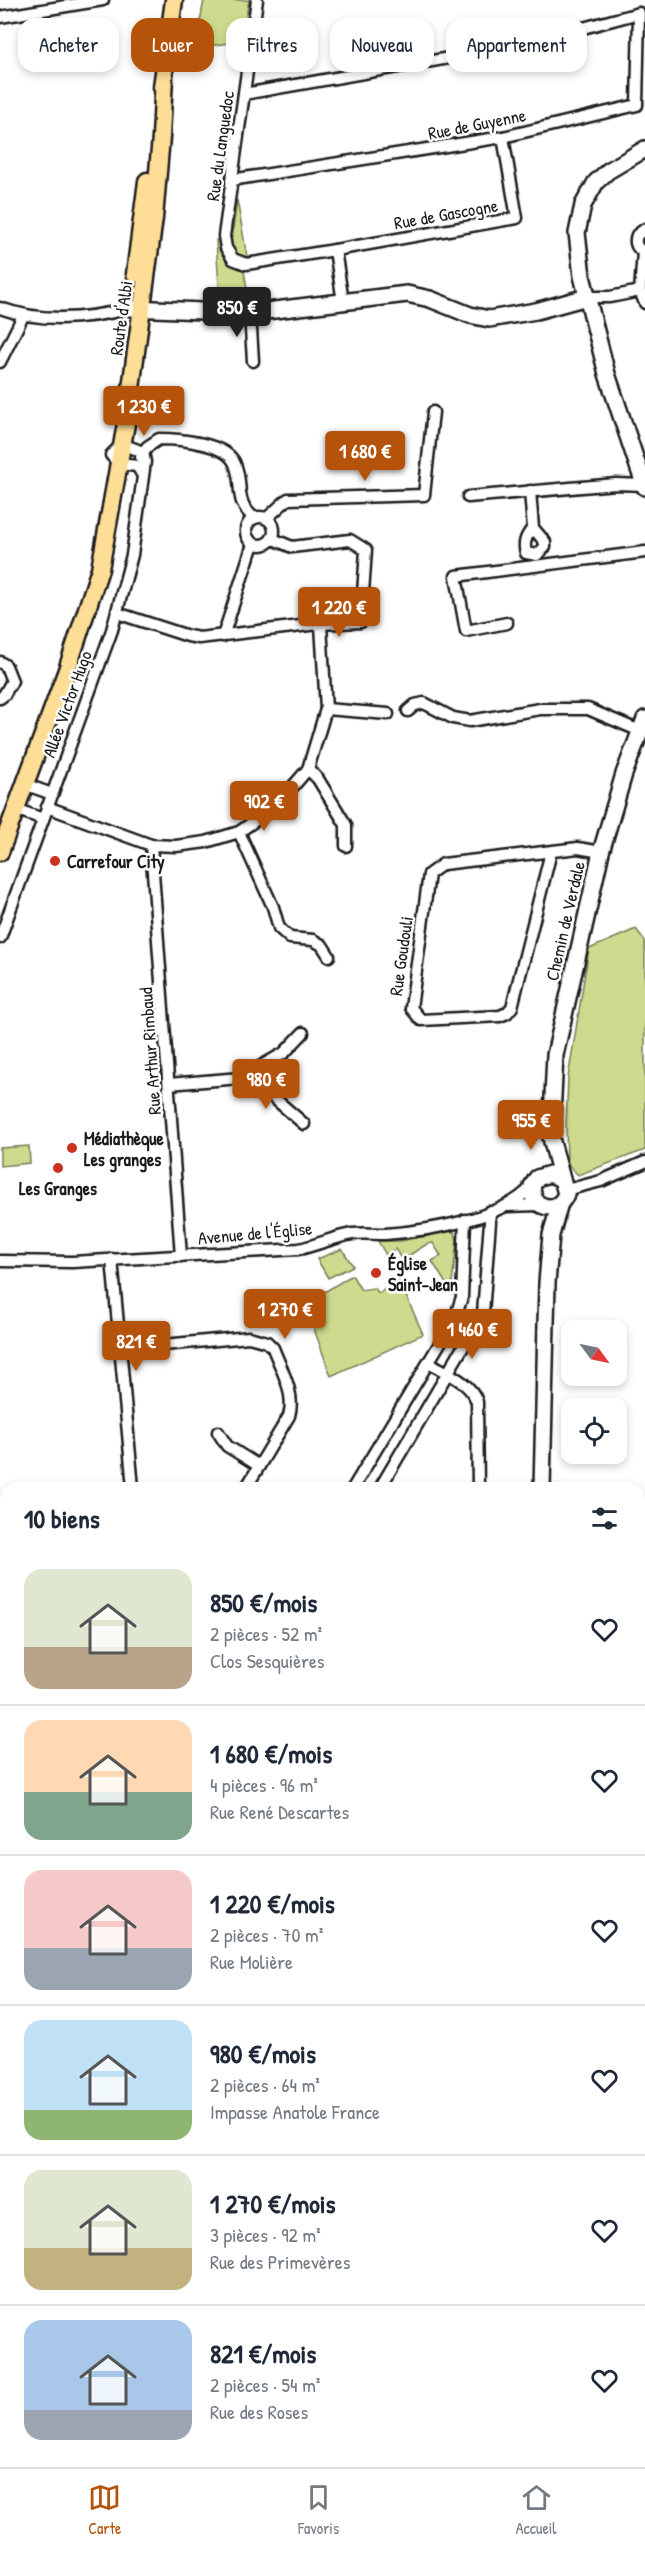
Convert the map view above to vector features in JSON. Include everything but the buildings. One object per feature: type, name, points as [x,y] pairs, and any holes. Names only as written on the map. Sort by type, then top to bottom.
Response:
[{"type":"main road","name":"Route d'Albi","points":[[0,852],[67,670],[91,596],[118,454],[137,308],[153,136],[164,77],[174,0]]},
{"type":"street","points":[[0,17],[103,0]]},
{"type":"street","name":"Rue du Languedoc","points":[[233,259],[226,248],[224,236],[257,0]]},
{"type":"street","name":"Rue de Guyenne","points":[[231,180],[503,137],[637,105],[639,13],[512,47],[244,93]]},
{"type":"street","name":"Rue de Gascogne","points":[[233,259],[246,264],[517,218],[503,137]]},
{"type":"street","points":[[468,497],[616,484],[645,486],[607,374],[587,297],[578,246],[579,218],[588,193],[602,176],[645,149]]},
{"type":"street","points":[[645,229],[639,232],[636,239],[637,246],[644,252],[640,291],[645,303]]},
{"type":"street","points":[[335,250],[343,302]]},
{"type":"street","points":[[0,308],[23,316],[48,319],[137,308],[250,313],[407,294],[430,299],[470,315],[489,319],[536,311],[587,297],[610,297],[640,291]]},
{"type":"street","points":[[250,313],[253,361]]},
{"type":"street","points":[[0,362],[23,316]]},
{"type":"street","points":[[137,466],[143,452],[159,439],[218,448],[228,453],[235,464],[243,508],[254,518],[267,518],[288,499],[424,495],[433,412]]},
{"type":"street","points":[[118,454],[143,452]]},
{"type":"street","name":"Allée Victor Hugo","points":[[0,938],[117,612],[132,555],[145,462],[143,452]]},
{"type":"street","points":[[118,454],[137,466],[143,476]]},
{"type":"street","points":[[530,490],[533,528]]},
{"type":"street","points":[[224,636],[253,543],[246,531],[254,518]]},
{"type":"street","points":[[253,543],[264,545],[273,539],[275,530],[267,518]]},
{"type":"street","points":[[117,612],[188,636],[224,636],[361,622],[366,550],[350,540],[292,547],[273,539]]},
{"type":"street","points":[[507,623],[466,631],[456,576],[645,552]]},
{"type":"street","points":[[47,807],[151,845],[176,846],[239,832],[277,805],[308,769],[326,710],[321,625]]},
{"type":"street","points":[[0,662],[6,666],[12,681],[0,698]]},
{"type":"street","points":[[408,711],[415,705],[424,703],[453,718],[470,721],[540,709],[588,709],[643,725]]},
{"type":"street","points":[[326,710],[388,714]]},
{"type":"street","name":"Chemin de Verdale","points":[[537,1181],[551,1138],[555,1055],[601,852],[619,791],[643,725]]},
{"type":"street","points":[[308,769],[318,779],[346,825],[346,846]]},
{"type":"street","points":[[24,784],[52,794]]},
{"type":"street","points":[[15,809],[43,819]]},
{"type":"street","points":[[239,832],[273,907],[279,928],[290,938],[313,940],[322,945],[329,956]]},
{"type":"street","name":"Rue Arthur Rimbaud","points":[[151,845],[181,1256]]},
{"type":"street","name":"Rue Goudouli","points":[[551,852],[512,1006],[507,1013],[500,1016],[421,1020],[411,1008],[429,874],[443,864],[578,848],[601,852]]},
{"type":"street","points":[[169,1084],[240,1078],[284,1053],[303,1033]]},
{"type":"street","points":[[240,1078],[274,1098],[304,1124]]},
{"type":"street","name":"Chemin de Verdale","points":[[551,1138],[563,1191]]},
{"type":"street","points":[[540,1206],[551,1208],[563,1191],[601,1180],[645,1162]]},
{"type":"street","points":[[551,1235],[540,1206],[534,1200],[537,1181],[550,1173],[563,1191]]},
{"type":"street","name":"Avenue de l'Église","points":[[0,1262],[72,1262],[299,1249],[351,1234],[417,1231],[465,1220],[507,1206],[521,1197],[537,1181]]},
{"type":"street","points":[[542,1482],[546,1321],[551,1235],[563,1191]]},
{"type":"street","name":"Avenue de l'Église","points":[[507,1206],[540,1206]]},
{"type":"street","points":[[384,1482],[483,1313],[489,1212]]},
{"type":"street","points":[[357,1482],[454,1318],[462,1297],[465,1220]]},
{"type":"street","points":[[112,1259],[132,1482]]},
{"type":"street","points":[[121,1349],[249,1337],[267,1342],[273,1348],[291,1396],[292,1407],[289,1416],[250,1482]]},
{"type":"street","points":[[428,1362],[468,1386],[477,1402],[478,1482]]},
{"type":"street","points":[[218,1432],[226,1446],[259,1466]]},
{"type":"green space","points":[[204,0],[249,0],[246,18],[226,18],[226,43],[214,45],[214,18],[201,18]]},
{"type":"green space","points":[[237,200],[247,256],[244,270],[249,301],[220,304],[216,240],[232,237]]},
{"type":"green space","points":[[636,929],[645,941],[645,1150],[578,1175],[567,1160],[568,1078],[589,949]]},
{"type":"green space","points":[[29,1146],[30,1163],[0,1166],[0,1148]]},
{"type":"green space","points":[[451,1231],[455,1233],[457,1241],[451,1292],[432,1261],[441,1256],[433,1243],[427,1244],[402,1260],[395,1249],[386,1255],[378,1241],[400,1241]]},
{"type":"green space","points":[[342,1249],[353,1266],[328,1278],[317,1259]]},
{"type":"green space","points":[[352,1275],[361,1290],[374,1288],[379,1293],[399,1280],[423,1334],[331,1376],[305,1304]]},
{"type":"place","name":"Carrefour City","points":[[55,861]]},
{"type":"place","name":"Médiathèque Les granges","points":[[72,1148]]},
{"type":"place","name":"Les Granges","points":[[58,1168]]},
{"type":"place","name":"Église Saint-Jean","points":[[376,1273]]}]
